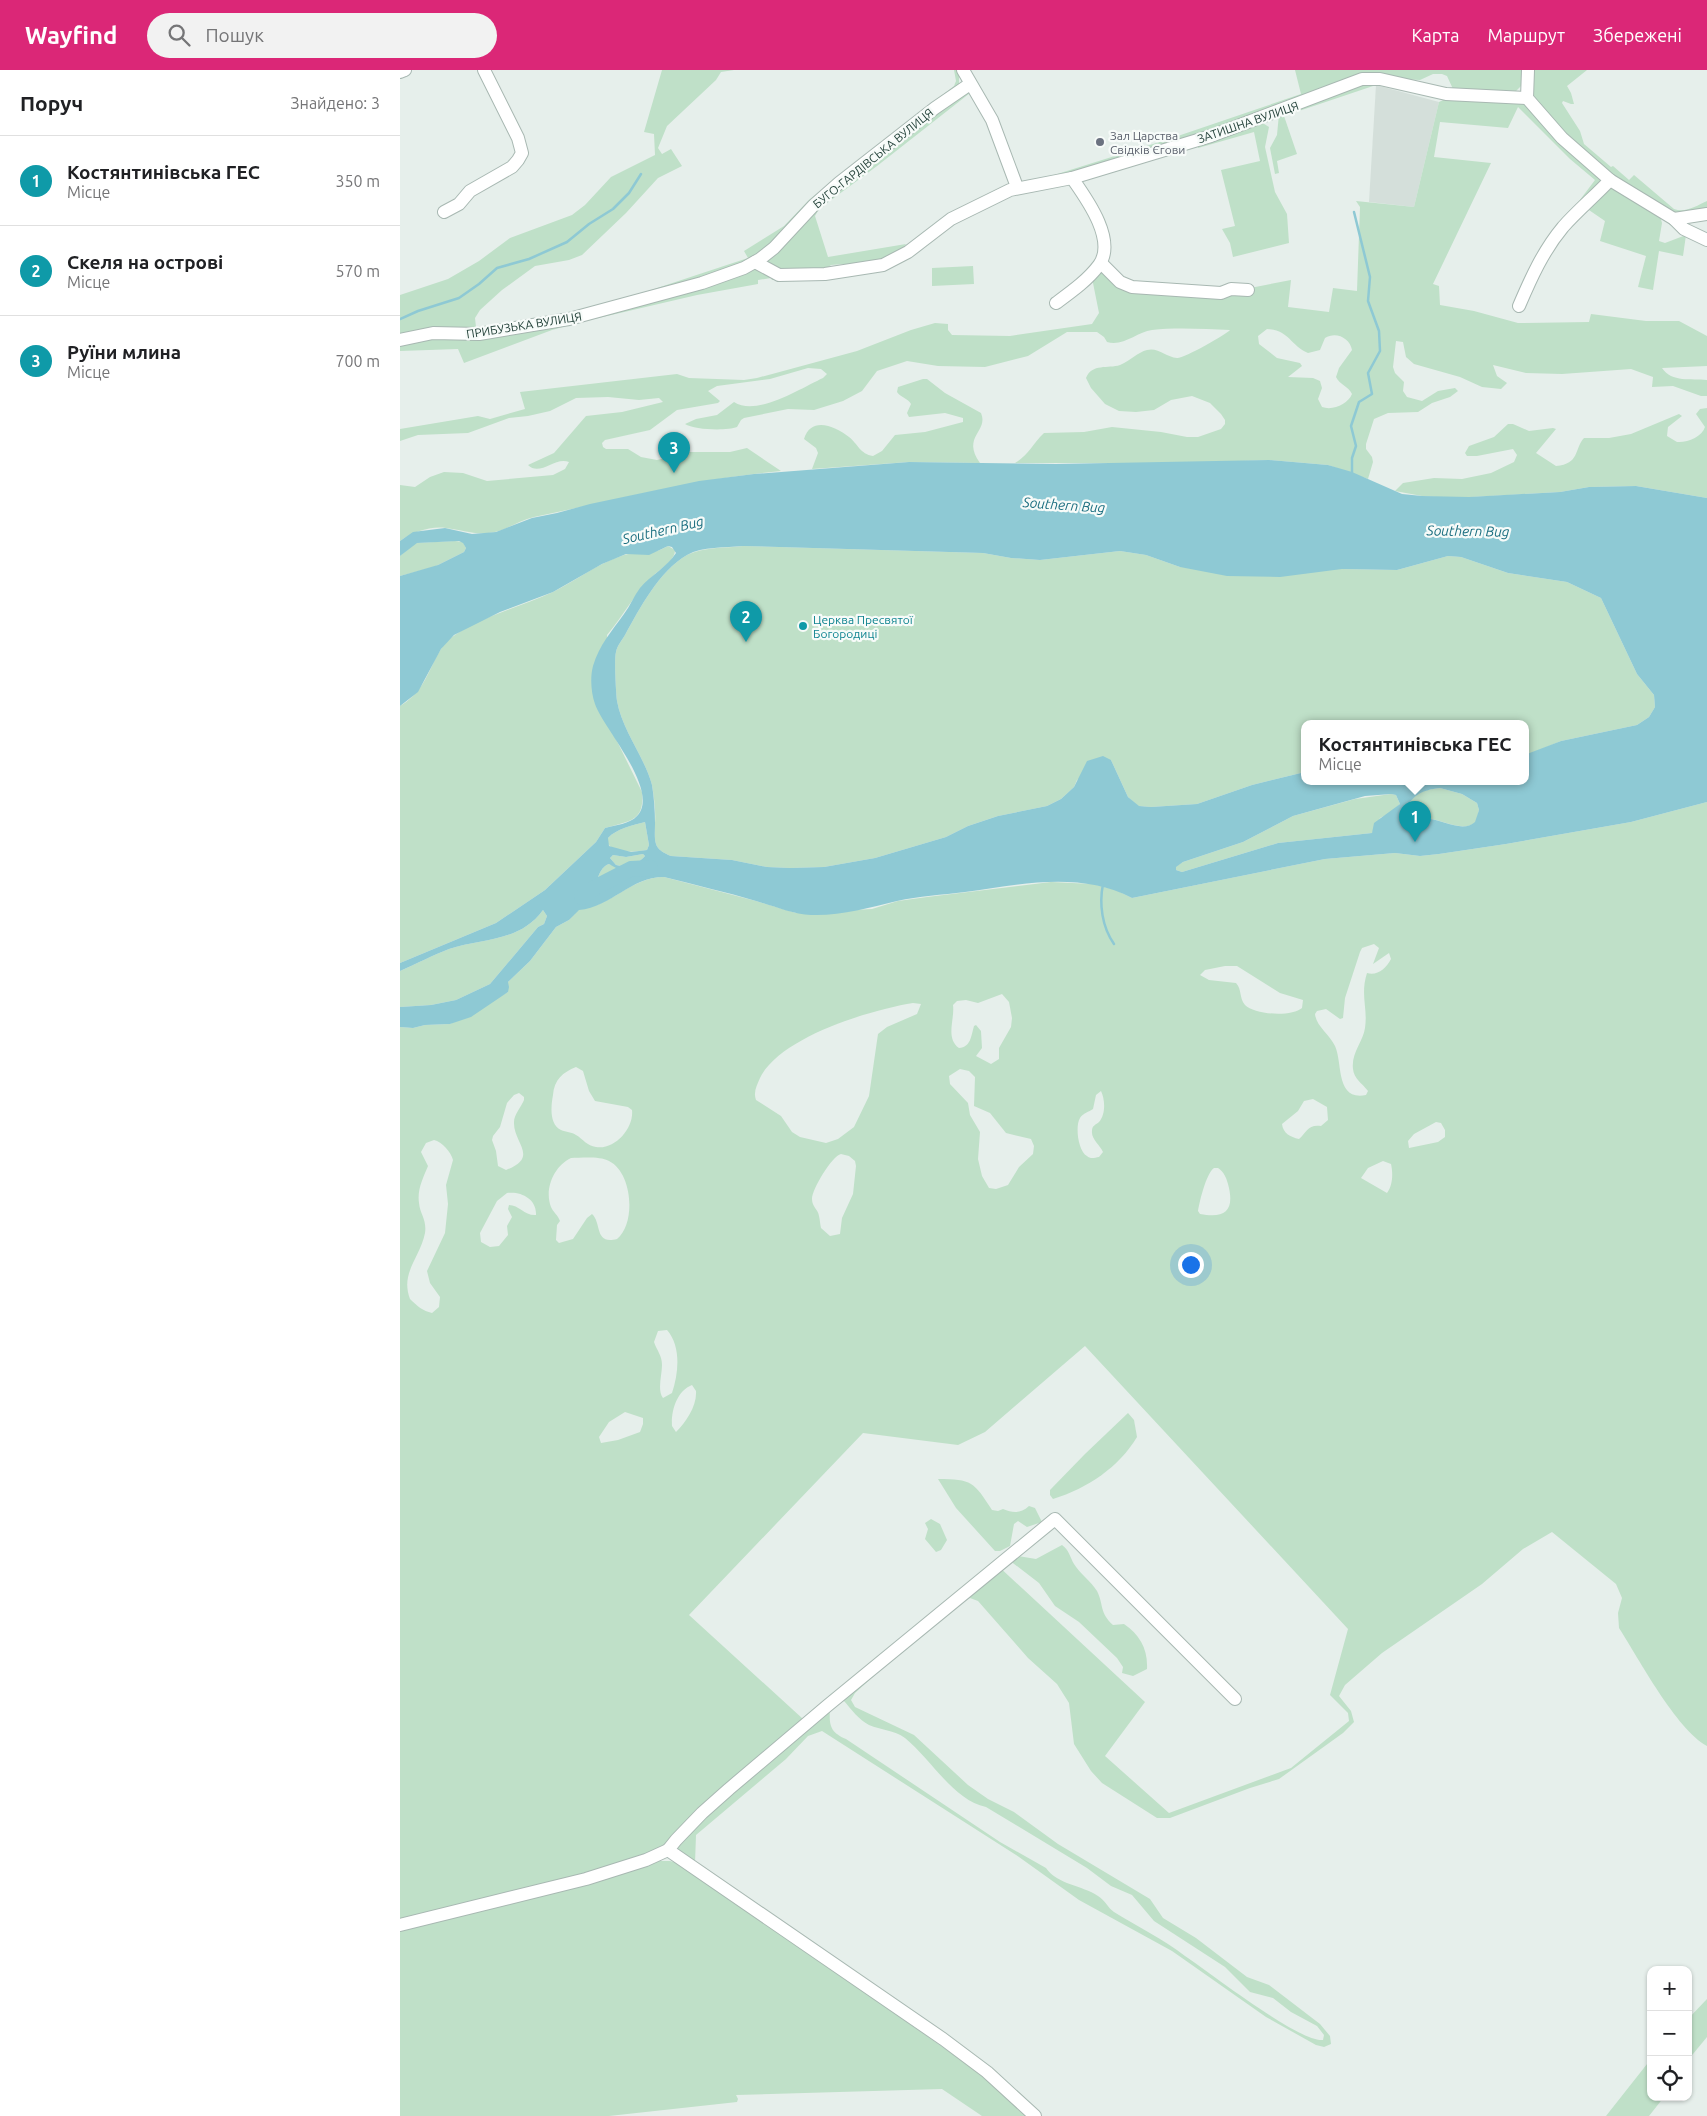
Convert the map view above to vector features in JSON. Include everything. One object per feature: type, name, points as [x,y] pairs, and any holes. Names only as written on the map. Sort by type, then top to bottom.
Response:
[{"type":"street","points":[[400,72],[405,70]]},
{"type":"street","points":[[444,212],[459,204],[470,191],[512,167],[522,153],[518,138],[484,70]]},
{"type":"street","points":[[963,70],[995,127],[1017,187]]},
{"type":"street","points":[[1528,70],[1527,98],[1562,138],[1610,180],[1674,219],[1684,229],[1707,240]]},
{"type":"street","name":"ЗАТИШНА ВУЛИЦЯ","points":[[755,262],[779,275],[824,274],[882,264],[908,252],[951,220],[1017,187],[1072,178],[1220,133],[1362,80],[1380,79],[1446,94],[1527,98]]},
{"type":"street","name":"БУГО-ГАРДІВСЬКА ВУЛИЦЯ","points":[[589,315],[702,283],[755,262],[774,248],[813,206],[839,183],[935,108],[970,84]]},
{"type":"street","points":[[1056,304],[1101,263],[1104,251],[1102,232],[1088,201],[1072,178]]},
{"type":"street","points":[[1519,306],[1534,271],[1551,243],[1563,227],[1610,180]]},
{"type":"street","points":[[1674,219],[1707,214]]},
{"type":"street","points":[[1101,263],[1120,282],[1132,287],[1221,293],[1231,289],[1248,290]]},
{"type":"street","name":"ПРИБУЗЬКА ВУЛИЦЯ","points":[[400,340],[433,333],[479,334],[589,315]]},
{"type":"street","points":[[400,1925],[586,1879],[646,1860],[668,1850],[702,1813],[772,1752],[1055,1520],[1235,1699]]},
{"type":"street","points":[[668,1850],[943,2039],[987,2072],[1035,2116]]},
{"type":"shaded area","points":[[1376,85],[1439,102],[1414,207],[1369,202]]},
{"type":"green space","points":[[662,70],[734,70],[721,72],[716,80],[667,126],[658,148],[662,154],[671,149],[682,166],[658,178],[626,213],[582,255],[569,260],[535,266],[502,290],[480,310],[475,318],[476,327],[557,317],[624,299],[748,258],[744,251],[784,226],[810,199],[954,86],[956,81],[954,70],[959,70],[959,84],[827,190],[809,206],[793,226],[765,250],[734,269],[678,287],[572,315],[476,332],[431,331],[400,337],[400,295],[448,279],[479,261],[510,238],[572,215],[585,205],[611,177],[655,155],[654,134],[644,132]]},
{"type":"green space","points":[[1295,70],[1523,70],[1522,85],[1516,91],[1453,89],[1447,76],[1442,74],[1433,74],[1420,80],[1378,75],[1288,108],[1083,171],[1051,176],[1169,139],[1301,94]]},
{"type":"green space","points":[[1534,70],[1587,70],[1567,86],[1574,104],[1563,101],[1562,103],[1580,131],[1584,144],[1629,180],[1634,175],[1674,209],[1687,210],[1707,201],[1707,209],[1673,215],[1606,172],[1563,134],[1537,102],[1532,91]]},
{"type":"green space","points":[[1353,85],[1376,85],[1284,116],[1297,154],[1277,161],[1279,173],[1275,174],[1270,148],[1277,135],[1279,114]]},
{"type":"green space","points":[[966,89],[970,93],[819,209],[815,216],[828,257],[906,244],[897,257],[851,266],[843,264],[831,265],[813,279],[772,280],[771,278],[758,280],[758,284],[697,295],[577,323],[552,330],[464,363],[458,349],[400,351],[400,342],[417,339],[480,337],[738,274],[824,200]]},
{"type":"green space","points":[[1452,96],[1522,101],[1603,179],[1567,217],[1595,180],[1570,159],[1518,107],[1508,128],[1440,122],[1434,157],[1491,163],[1433,284],[1439,286],[1440,305],[1474,311],[1518,323],[1589,322],[1591,314],[1646,321],[1679,321],[1707,336],[1707,366],[1662,368],[1666,373],[1676,378],[1707,380],[1707,396],[1701,396],[1673,386],[1652,387],[1653,377],[1631,369],[1562,374],[1526,373],[1493,365],[1497,376],[1507,383],[1501,389],[1482,387],[1460,377],[1414,364],[1406,357],[1403,342],[1396,341],[1393,367],[1395,373],[1404,382],[1403,391],[1407,397],[1422,401],[1438,391],[1455,388],[1458,391],[1450,397],[1432,403],[1418,412],[1388,413],[1374,419],[1366,444],[1366,449],[1373,462],[1368,479],[1328,465],[1269,460],[1185,463],[1015,463],[1024,456],[1044,433],[1084,432],[1112,427],[1198,437],[1221,429],[1225,424],[1221,414],[1210,403],[1192,396],[1171,400],[1154,410],[1119,411],[1105,404],[1091,388],[1086,378],[1096,368],[1120,365],[1151,349],[1177,358],[1187,355],[1230,330],[1181,328],[1152,330],[1119,343],[1107,342],[1097,332],[1067,332],[1028,356],[985,367],[938,366],[907,361],[877,371],[862,391],[843,401],[814,410],[788,409],[744,418],[737,427],[726,429],[703,429],[685,424],[696,419],[717,415],[734,402],[744,406],[766,404],[791,394],[823,378],[827,374],[821,369],[808,368],[770,379],[717,386],[708,391],[720,401],[718,403],[677,410],[650,430],[605,440],[602,443],[603,447],[606,449],[628,449],[641,457],[657,460],[689,452],[730,452],[747,448],[781,471],[718,479],[626,497],[534,517],[495,532],[476,533],[434,528],[416,532],[400,541],[400,485],[415,487],[430,477],[444,472],[463,473],[487,481],[553,475],[565,469],[569,462],[558,462],[538,469],[528,465],[554,453],[586,416],[622,412],[663,402],[659,398],[639,400],[608,397],[576,398],[550,411],[509,418],[468,433],[418,435],[400,441],[400,429],[478,416],[490,419],[525,409],[520,392],[677,374],[689,378],[744,380],[757,378],[857,351],[911,330],[935,323],[948,324],[948,330],[952,335],[1010,336],[1092,324],[1099,313],[1092,278],[1100,271],[1115,282],[1245,289],[1291,280],[1288,307],[1329,312],[1333,288],[1357,291],[1360,207],[1356,201],[1414,207],[1439,102]],"holes":[[[1267,329],[1285,335],[1308,353],[1320,350],[1325,338],[1329,336],[1334,335],[1345,339],[1352,350],[1339,368],[1336,377],[1352,394],[1350,398],[1344,404],[1335,407],[1322,407],[1318,399],[1322,388],[1320,381],[1313,378],[1288,377],[1302,366],[1300,363],[1277,358],[1259,344],[1258,336]]]},
{"type":"green space","points":[[1261,122],[1269,127],[1265,147],[1275,192],[1287,214],[1289,243],[1233,257],[1230,243],[1222,229],[1235,226],[1221,170],[1260,161],[1254,132],[1198,148],[1198,146]]},
{"type":"green space","points":[[1606,185],[1660,216],[1662,223],[1659,241],[1665,243],[1686,235],[1683,256],[1659,251],[1653,290],[1638,287],[1646,256],[1600,241],[1605,221],[1586,208]]},
{"type":"green space","points":[[973,266],[974,284],[932,286],[932,268]]},
{"type":"green space","points":[[927,379],[945,393],[981,413],[982,425],[973,446],[980,463],[909,462],[812,469],[818,453],[816,448],[804,439],[812,427],[818,425],[837,429],[849,437],[865,453],[873,456],[882,451],[895,435],[925,432],[963,422],[963,418],[945,413],[909,417],[907,413],[911,404],[900,396],[897,392],[898,387]]},
{"type":"green space","points":[[1707,408],[1707,498],[1636,486],[1589,487],[1560,492],[1453,498],[1422,496],[1395,491],[1403,483],[1434,478],[1462,479],[1491,473],[1514,462],[1517,455],[1513,449],[1477,456],[1467,456],[1465,453],[1469,446],[1494,437],[1508,424],[1513,424],[1529,431],[1556,429],[1536,453],[1556,466],[1564,465],[1573,459],[1584,438],[1609,438],[1631,434],[1679,414],[1682,416],[1668,427],[1667,436],[1677,442],[1689,440],[1703,431],[1705,427],[1696,414],[1700,409]]},
{"type":"green space","points":[[463,542],[466,548],[464,552],[434,567],[400,576],[400,556],[415,543]]},
{"type":"green space","points":[[668,546],[675,550],[673,558],[640,590],[607,635],[614,735],[642,792],[641,809],[638,815],[628,821],[605,828],[596,842],[545,890],[496,923],[400,963],[400,706],[419,689],[440,650],[455,635],[478,622],[553,592],[614,558],[656,551]]},
{"type":"green space","points":[[743,546],[983,553],[1011,558],[1040,560],[1120,551],[1146,555],[1180,567],[1397,570],[1448,556],[1461,557],[1508,573],[1567,582],[1601,598],[1637,674],[1654,695],[1655,707],[1649,717],[1637,725],[1561,741],[1529,754],[1529,720],[1301,720],[1301,773],[1252,785],[1197,804],[1138,806],[1128,797],[1111,760],[1077,780],[1074,787],[1061,799],[1047,806],[998,816],[968,826],[946,837],[875,858],[824,867],[790,868],[767,867],[732,860],[671,856],[660,850],[656,844],[652,785],[620,712],[616,691],[615,656],[618,645],[644,602],[668,570],[693,552]]},
{"type":"green space","points":[[1440,788],[1462,794],[1477,803],[1479,810],[1476,822],[1471,825],[1459,826],[1430,819],[1405,819],[1403,814],[1413,798],[1421,792]]},
{"type":"green space","points":[[1396,795],[1400,804],[1390,813],[1380,818],[1372,833],[1278,843],[1182,872],[1176,870],[1175,867],[1183,862],[1243,842],[1293,816],[1355,799]]},
{"type":"green space","points":[[1707,802],[1707,1746],[1683,1725],[1671,1709],[1619,1628],[1618,1613],[1622,1598],[1616,1584],[1552,1532],[1523,1549],[1482,1584],[1382,1653],[1345,1685],[1339,1696],[1351,1711],[1354,1722],[1343,1733],[1279,1779],[1170,1818],[1157,1818],[1102,1783],[1091,1771],[1074,1744],[1069,1703],[1057,1684],[1028,1658],[978,1601],[970,1598],[941,1615],[855,1693],[851,1700],[855,1707],[914,1735],[968,1785],[988,1799],[1014,1812],[1058,1844],[1150,1899],[1163,1918],[1196,1938],[1247,1977],[1269,1985],[1320,2024],[1330,2036],[1331,2044],[1324,2047],[1316,2045],[1266,2017],[1172,1951],[1079,1900],[1019,1857],[822,1731],[808,1736],[786,1759],[696,1835],[695,1863],[988,2068],[1021,2094],[1042,2116],[1036,2116],[1012,2091],[669,1853],[400,1920],[400,1027],[413,1028],[425,1025],[450,1024],[508,992],[508,982],[530,961],[556,927],[569,920],[579,909],[601,903],[652,878],[664,877],[796,913],[872,909],[898,901],[1051,882],[1093,884],[1116,890],[1132,898],[1325,859],[1395,853],[1420,856],[1439,854],[1631,822]],"holes":[[[1374,944],[1379,948],[1373,964],[1389,953],[1391,959],[1387,966],[1378,973],[1367,973],[1365,981],[1365,1028],[1355,1053],[1353,1069],[1355,1076],[1368,1091],[1366,1095],[1356,1095],[1349,1092],[1345,1087],[1335,1046],[1320,1026],[1315,1014],[1317,1011],[1326,1009],[1340,1019],[1343,1018],[1345,998],[1362,948]],[[1237,966],[1280,993],[1303,1000],[1302,1008],[1282,1014],[1257,1011],[1245,1005],[1236,983],[1209,980],[1200,975],[1205,970]],[[1002,994],[1009,1002],[1012,1018],[1011,1027],[999,1048],[999,1059],[991,1064],[976,1056],[982,1048],[981,1031],[976,1025],[966,1046],[959,1048],[955,1044],[951,1034],[953,1005],[957,1001],[966,1000],[978,1003]],[[913,1003],[921,1004],[917,1014],[887,1027],[878,1034],[869,1096],[854,1127],[838,1139],[826,1143],[800,1137],[792,1132],[781,1116],[756,1100],[755,1091],[760,1078],[771,1063],[786,1050],[806,1038],[851,1019]],[[576,1067],[583,1071],[589,1091],[595,1101],[628,1107],[632,1110],[630,1124],[622,1136],[610,1145],[596,1147],[574,1134],[561,1130],[554,1124],[551,1109],[552,1099],[555,1085],[563,1074]],[[960,1069],[969,1071],[975,1077],[974,1106],[990,1113],[1006,1133],[1031,1139],[1034,1146],[1033,1154],[1019,1167],[1008,1185],[996,1189],[989,1188],[982,1176],[978,1159],[980,1132],[970,1115],[968,1103],[950,1084],[949,1076]],[[1101,1091],[1104,1111],[1099,1122],[1094,1125],[1092,1134],[1103,1152],[1099,1157],[1089,1158],[1081,1149],[1078,1122],[1083,1115],[1093,1109],[1096,1095]],[[519,1093],[524,1097],[524,1100],[514,1122],[523,1155],[516,1165],[506,1170],[498,1166],[492,1140],[500,1127],[507,1103],[514,1095]],[[1313,1099],[1327,1107],[1328,1120],[1321,1126],[1310,1127],[1299,1139],[1284,1130],[1282,1124],[1298,1111],[1304,1101]],[[1436,1122],[1441,1123],[1445,1130],[1445,1137],[1438,1142],[1409,1148],[1408,1141],[1414,1134]],[[434,1140],[446,1148],[453,1160],[446,1185],[448,1204],[445,1233],[427,1271],[430,1283],[440,1297],[439,1307],[432,1313],[423,1310],[410,1299],[407,1281],[425,1233],[419,1193],[428,1166],[421,1152],[426,1143]],[[841,1154],[849,1156],[855,1161],[853,1194],[842,1218],[840,1234],[830,1236],[821,1228],[818,1214],[812,1202],[815,1188],[833,1160]],[[571,1158],[600,1158],[609,1161],[617,1167],[623,1176],[629,1199],[627,1222],[623,1232],[617,1239],[605,1239],[592,1214],[587,1218],[573,1239],[559,1243],[556,1240],[557,1225],[560,1221],[549,1200],[550,1186],[555,1172]],[[1383,1161],[1391,1164],[1392,1179],[1387,1193],[1361,1178],[1368,1168]],[[1214,1168],[1218,1168],[1226,1177],[1230,1200],[1229,1206],[1222,1214],[1200,1214],[1198,1211],[1206,1181]],[[507,1193],[518,1193],[531,1200],[536,1209],[536,1215],[509,1205],[508,1209],[512,1217],[507,1226],[508,1235],[499,1246],[490,1247],[481,1242],[480,1233],[497,1201]],[[667,1330],[672,1336],[677,1351],[677,1368],[672,1393],[663,1398],[660,1387],[662,1369],[660,1356],[654,1342],[658,1331]],[[1085,1346],[1348,1629],[1330,1695],[1348,1713],[1349,1721],[1291,1768],[1169,1813],[1105,1756],[1145,1702],[996,1564],[803,1719],[689,1615],[863,1433],[958,1445],[985,1432]],[[692,1385],[696,1391],[693,1408],[676,1432],[672,1426],[676,1402],[682,1392]],[[625,1412],[643,1418],[640,1432],[618,1440],[601,1443],[599,1437],[609,1422]],[[844,1701],[865,1723],[896,1733],[905,1738],[963,1796],[974,1803],[986,1807],[1087,1868],[1111,1886],[1132,1895],[1154,1921],[1225,1967],[1250,1992],[1273,1998],[1291,2012],[1317,2026],[1324,2035],[1323,2040],[1311,2038],[1276,2019],[1168,1944],[1114,1912],[1092,1892],[1057,1878],[1046,1868],[1000,1842],[837,1734],[832,1727],[830,1709],[839,1702]]]},
{"type":"green space","points":[[645,822],[649,845],[647,850],[621,851],[608,844],[608,838],[615,832]]},
{"type":"green space","points":[[643,854],[645,856],[642,859],[628,866],[616,865],[610,858],[613,855],[626,857]]},
{"type":"green space","points":[[609,864],[629,869],[624,874],[601,886],[597,882],[598,877],[602,869]]},
{"type":"green space","points":[[543,910],[547,916],[544,924],[538,927],[490,984],[456,1000],[431,1005],[400,1007],[400,971],[449,949],[512,934],[534,920]]},
{"type":"green space","points":[[1128,1413],[1134,1420],[1137,1437],[1130,1448],[1112,1467],[1101,1475],[1078,1489],[1053,1499],[1050,1495],[1050,1490]]},
{"type":"green space","points":[[938,1479],[965,1481],[971,1484],[981,1493],[992,1510],[998,1511],[1003,1509],[1016,1512],[1029,1506],[1035,1508],[1042,1522],[1027,1527],[1018,1521],[1014,1524],[1010,1546],[1000,1551],[995,1551],[956,1508]]},
{"type":"green space","points":[[931,1519],[940,1524],[947,1540],[941,1550],[936,1552],[925,1539],[928,1529],[925,1523]]},
{"type":"green space","points":[[1062,1545],[1068,1551],[1076,1568],[1097,1591],[1104,1612],[1113,1625],[1124,1624],[1139,1638],[1146,1655],[1147,1669],[1133,1676],[1122,1673],[1123,1667],[1117,1658],[1079,1622],[1055,1606],[1039,1583],[1009,1560],[1018,1556],[1036,1559]]},
{"type":"green space","points":[[659,1861],[670,1861],[683,1865],[981,2074],[1029,2116],[982,2116],[942,2089],[736,2095],[737,2102],[609,2116],[400,2116],[400,1929],[631,1870]]},
{"type":"green space","points":[[1707,1999],[1707,2037],[1692,2055],[1692,2015]]},
{"type":"green space","points":[[1647,2064],[1647,2101],[1661,2101],[1649,2116],[1606,2116]]},
{"type":"water","name":"Southern Bug","points":[[1269,460],[1328,465],[1352,472],[1402,494],[1422,496],[1469,497],[1560,492],[1589,487],[1636,486],[1707,498],[1707,802],[1631,822],[1506,844],[1420,856],[1395,853],[1325,859],[1132,898],[1092,885],[1071,882],[1029,883],[914,898],[844,913],[811,915],[664,877],[652,878],[631,887],[601,904],[579,910],[569,920],[556,927],[530,961],[508,982],[508,992],[471,1017],[450,1024],[425,1025],[413,1028],[400,1027],[400,1007],[431,1005],[456,1000],[490,984],[538,927],[544,924],[547,916],[543,910],[534,920],[512,934],[449,949],[400,971],[400,963],[496,923],[545,890],[596,842],[605,828],[626,823],[637,816],[642,805],[642,791],[628,760],[595,704],[591,685],[592,670],[602,645],[640,588],[668,563],[676,553],[672,547],[668,546],[649,555],[626,554],[602,564],[553,592],[500,612],[454,635],[441,649],[418,692],[400,706],[400,576],[438,565],[464,552],[466,548],[459,541],[417,543],[400,556],[400,541],[413,532],[445,528],[472,534],[496,532],[532,518],[699,481],[754,474],[909,462],[1056,464]],"holes":[[[743,546],[983,553],[1011,558],[1040,560],[1120,551],[1146,555],[1180,567],[1227,576],[1280,577],[1342,569],[1397,570],[1448,556],[1461,557],[1508,573],[1567,582],[1601,598],[1637,674],[1654,695],[1655,707],[1649,717],[1637,725],[1561,741],[1529,753],[1529,785],[1301,785],[1301,773],[1252,785],[1197,804],[1151,807],[1139,806],[1128,797],[1111,760],[1103,756],[1087,761],[1074,787],[1061,799],[1047,806],[998,816],[968,826],[946,837],[875,858],[824,867],[790,868],[767,867],[732,860],[671,856],[660,850],[656,844],[652,785],[620,712],[616,691],[615,656],[618,645],[651,591],[677,562],[687,555],[700,550]],[[1440,788],[1462,794],[1477,803],[1479,810],[1475,822],[1470,825],[1459,826],[1430,819],[1405,819],[1403,814],[1413,798],[1427,790]],[[1396,795],[1400,804],[1374,823],[1372,833],[1278,843],[1182,872],[1176,870],[1176,867],[1183,862],[1243,842],[1293,816],[1365,796]],[[645,822],[649,845],[647,850],[631,852],[609,846],[608,838],[615,832]],[[643,854],[645,856],[628,866],[616,865],[610,858],[613,855],[626,857]],[[609,864],[616,868],[629,869],[624,874],[601,886],[597,882],[599,874]]]},
{"type":"waterway","points":[[400,319],[418,311],[459,298],[497,268],[529,259],[567,242],[589,224],[613,209],[629,193],[641,174]]},
{"type":"waterway","points":[[1352,475],[1352,458],[1356,446],[1351,426],[1359,402],[1372,394],[1368,373],[1380,351],[1379,331],[1368,301],[1370,277],[1354,212]]},
{"type":"waterway","points":[[582,897],[592,889],[631,869],[650,868]]},
{"type":"waterway","points":[[1103,884],[1101,899],[1102,915],[1114,944]]},
{"type":"place","name":"Зал Царства Свідків Єгови","points":[[1100,142]]},
{"type":"place","name":"Руїни млина","points":[[674,473]]},
{"type":"place","name":"Церква Пресвятої Богородиці","points":[[803,626]]},
{"type":"place","name":"Скеля на острові","points":[[746,642]]},
{"type":"place","name":"Костянтинівська ГЕС","points":[[1415,842]]}]
